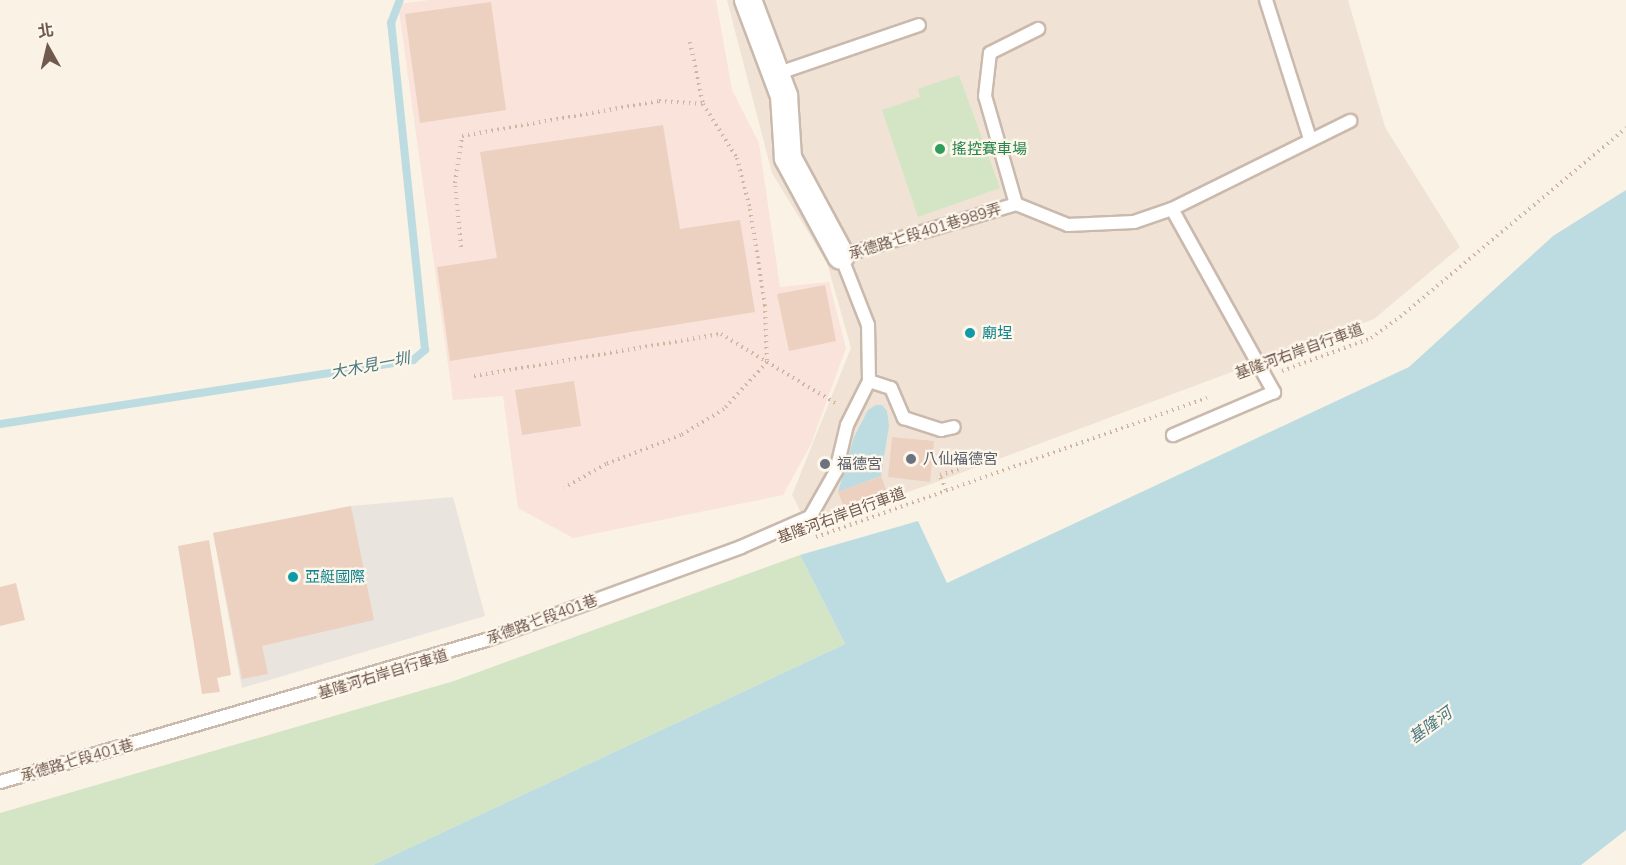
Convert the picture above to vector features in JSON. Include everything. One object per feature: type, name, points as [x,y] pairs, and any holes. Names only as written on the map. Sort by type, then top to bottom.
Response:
[{"type":"street","name":"承德路七段401巷989弄","points":[[748,0],[784,96],[788,158],[841,256]]},
{"type":"lane","points":[[1266,0],[1310,139]]},
{"type":"lane","points":[[776,74],[919,25]]},
{"type":"lane","points":[[1016,204],[985,96],[990,53],[1038,29]]},
{"type":"lane","name":"承德路七段401巷989弄","points":[[841,256],[1016,204],[1068,225],[1134,222],[1172,209],[1350,121]]},
{"type":"lane","points":[[1172,209],[1268,376],[1274,392],[1173,435]]},
{"type":"lane","name":"承德路七段401巷","points":[[0,782],[486,640],[741,547],[810,517],[836,471],[847,425],[869,381],[868,325],[841,256]]},
{"type":"lane","points":[[869,381],[891,388],[904,418],[941,430],[954,427]]},
{"type":"path","points":[[564,488],[606,464],[681,435],[724,409],[767,362],[765,305],[750,209],[737,158],[703,104],[690,42]]},
{"type":"path","points":[[461,247],[454,183],[462,136],[658,101],[703,104]]},
{"type":"path","name":"基隆河右岸自行車道","points":[[1268,376],[1371,338],[1400,317],[1626,128]]},
{"type":"path","points":[[474,376],[722,334],[853,414]]},
{"type":"path","name":"基隆河右岸自行車道","points":[[813,538],[1212,396]]},
{"type":"path","points":[[946,490],[940,476],[958,470]]},
{"type":"shaded area","points":[[429,0],[716,0],[732,90],[759,143],[780,287],[829,282],[846,348],[811,444],[783,495],[573,538],[518,508],[503,396],[453,400],[398,4]]},
{"type":"shaded area","points":[[727,0],[1348,0],[1385,127],[1460,247],[1374,319],[934,483],[808,526],[792,495],[851,348],[827,263],[772,173]]},
{"type":"shaded area","name":"亞艇國際","points":[[453,497],[485,616],[242,688],[213,533],[351,506]]},
{"type":"green space","name":"搖控賽車場","points":[[959,75],[1000,188],[918,217],[882,110],[920,97],[918,89]]},
{"type":"green space","points":[[800,555],[845,644],[373,865],[0,865],[0,813],[454,681]]},
{"type":"water","name":"基隆河","points":[[1626,190],[1626,830],[1581,865],[373,865],[845,644],[800,555],[918,521],[947,583],[1409,367],[1553,236]]},
{"type":"water","points":[[876,405],[882,405],[887,411],[889,426],[881,476],[838,492],[854,437],[868,410]]},
{"type":"building","points":[[491,2],[506,110],[420,123],[405,14]]},
{"type":"building","points":[[663,125],[680,229],[740,220],[755,312],[450,361],[437,267],[497,258],[480,152]]},
{"type":"building","points":[[825,285],[836,341],[789,351],[777,294]]},
{"type":"building","points":[[574,381],[581,426],[522,435],[515,390]]},
{"type":"building","name":"八仙福德宮","points":[[892,437],[934,441],[930,482],[888,477]]},
{"type":"building","points":[[881,476],[887,492],[844,507],[838,492]]},
{"type":"building","name":"亞艇國際","points":[[351,506],[374,620],[262,646],[268,674],[242,679],[213,533]]},
{"type":"building","points":[[209,540],[231,675],[217,678],[220,692],[202,694],[178,546]]},
{"type":"building","points":[[16,583],[25,620],[0,626],[0,587]]},
{"type":"waterway","name":"大木見一圳","points":[[0,424],[413,360],[425,350],[391,23],[400,0]]},
{"type":"place","name":"搖控賽車場","points":[[940,149]]},
{"type":"place","name":"廟埕","points":[[970,333]]},
{"type":"place","name":"八仙福德宮","points":[[911,459]]},
{"type":"place","name":"福德宮","points":[[825,464]]},
{"type":"place","name":"亞艇國際","points":[[293,577]]}]
